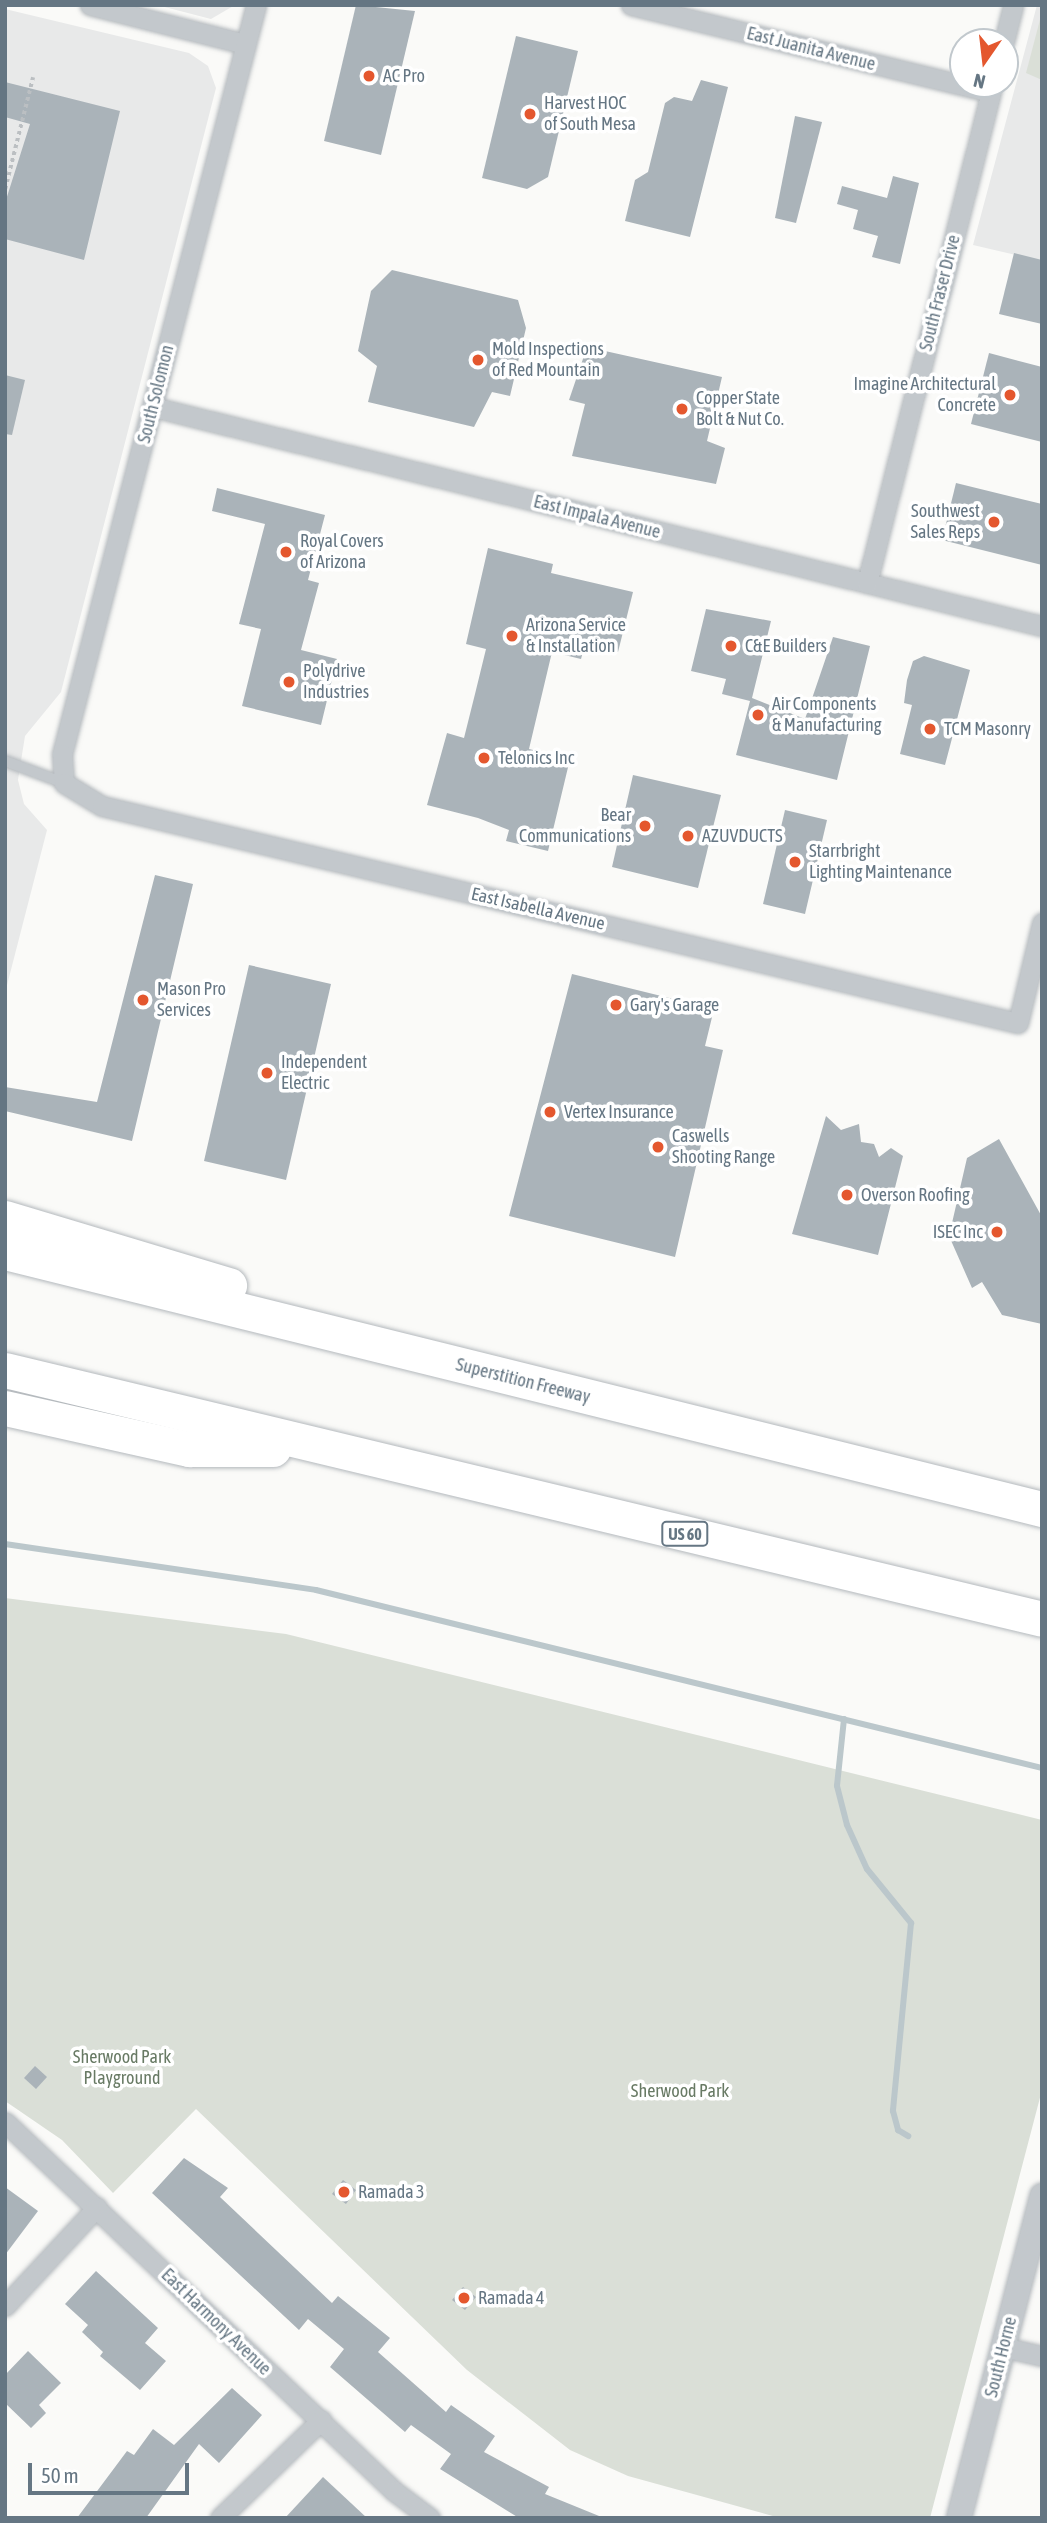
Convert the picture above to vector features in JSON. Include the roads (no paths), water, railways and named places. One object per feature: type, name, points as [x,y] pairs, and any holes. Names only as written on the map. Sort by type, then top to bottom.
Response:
[{"type":"highway","points":[[5,1218],[665,1416]]},
{"type":"highway","name":"Superstition Freeway","points":[[5,1252],[1042,1509]]},
{"type":"highway","name":"US 60","points":[[5,1370],[329,1450],[1042,1619]]},
{"type":"highway","points":[[5,1408],[189,1449],[329,1450]]},
{"type":"street","points":[[90,5],[245,44]]},
{"type":"street","name":"South Solomon","points":[[64,783],[62,754],[256,5]]},
{"type":"street","name":"East Juanita Avenue","points":[[631,5],[949,78]]},
{"type":"street","points":[[1007,28],[1013,5]]},
{"type":"street","name":"South Fraser Drive","points":[[867,583],[989,98]]},
{"type":"street","name":"East Impala Avenue","points":[[153,407],[1042,626]]},
{"type":"street","name":"East Isabella Avenue","points":[[64,783],[102,806],[1018,1023],[1042,923]]},
{"type":"street","name":"East Harmony Avenue","points":[[5,2122],[321,2420],[430,2518]]},
{"type":"street","name":"South Horne","points":[[959,2518],[1042,2196]]},
{"type":"street","points":[[5,2306],[97,2207]]},
{"type":"street","points":[[1003,2347],[1042,2356]]},
{"type":"street","points":[[220,2518],[321,2420]]},
{"type":"lane","points":[[5,761],[64,783]]},
{"type":"waterway","points":[[5,1544],[316,1590],[1042,1768]]},
{"type":"waterway","points":[[844,1719],[837,1786],[847,1825],[867,1869],[911,1923],[893,2111],[898,2130],[908,2136]]},
{"type":"place","name":"AC Pro","points":[[369,76]]},
{"type":"place","name":"Harvest HOC of South Mesa","points":[[530,114]]},
{"type":"place","name":"Mold Inspections of Red Mountain","points":[[478,360]]},
{"type":"place","name":"Imagine Architectural Concrete","points":[[1010,395]]},
{"type":"place","name":"Copper State Bolt & Nut Co.","points":[[682,409]]},
{"type":"place","name":"Southwest Sales Reps","points":[[994,522]]},
{"type":"place","name":"Royal Covers of Arizona","points":[[286,552]]},
{"type":"place","name":"Arizona Service & Installation","points":[[512,636]]},
{"type":"place","name":"C&E Builders","points":[[731,646]]},
{"type":"place","name":"Polydrive Industries","points":[[289,682]]},
{"type":"place","name":"Air Components & Manufacturing","points":[[758,715]]},
{"type":"place","name":"TCM Masonry","points":[[930,729]]},
{"type":"place","name":"Telonics Inc","points":[[484,758]]},
{"type":"place","name":"Bear Communications","points":[[645,826]]},
{"type":"place","name":"AZUVDUCTS","points":[[688,836]]},
{"type":"place","name":"Starrbright Lighting Maintenance","points":[[795,862]]},
{"type":"place","name":"Mason Pro Services","points":[[143,1000]]},
{"type":"place","name":"Gary's Garage","points":[[616,1005]]},
{"type":"place","name":"Independent Electric","points":[[267,1073]]},
{"type":"place","name":"Vertex Insurance","points":[[550,1112]]},
{"type":"place","name":"Caswells Shooting Range","points":[[658,1147]]},
{"type":"place","name":"Overson Roofing","points":[[847,1195]]},
{"type":"place","name":"ISEC Inc","points":[[997,1232]]},
{"type":"place","name":"Ramada 3","points":[[344,2192]]},
{"type":"place","name":"Ramada 4","points":[[464,2298]]},
{"type":"park label","name":"Sherwood Park Playground","points":[[122,2068]]},
{"type":"park label","name":"Sherwood Park","points":[[680,2091]]}]
